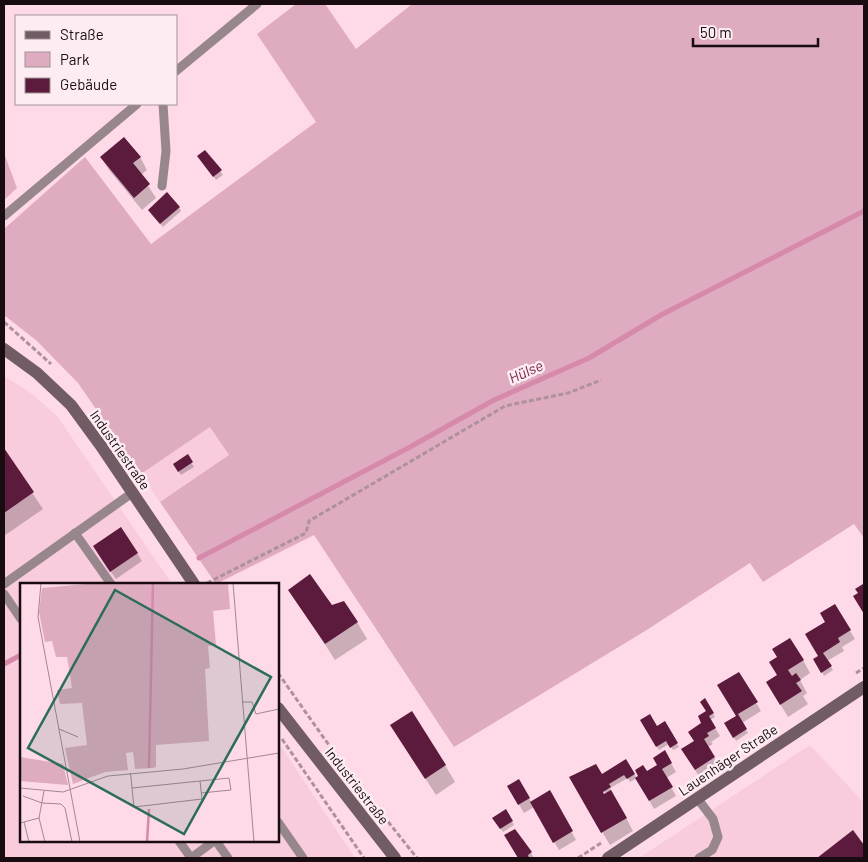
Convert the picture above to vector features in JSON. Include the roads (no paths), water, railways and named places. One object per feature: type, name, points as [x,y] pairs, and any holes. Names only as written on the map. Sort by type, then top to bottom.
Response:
[{"type":"street","name":"Industriestraße","points":[[4,349],[38,373],[70,405],[101,446],[132,493],[199,583]]},
{"type":"street","name":"Lauenhäger Straße","points":[[608,858],[864,687]]},
{"type":"street","name":"Industriestraße","points":[[279,709],[395,858]]},
{"type":"lane","points":[[178,69],[257,4]]},
{"type":"lane","points":[[4,216],[136,105]]},
{"type":"lane","points":[[162,186],[166,151],[163,105]]},
{"type":"lane","points":[[4,584],[132,493]]},
{"type":"lane","points":[[75,533],[111,583]]},
{"type":"lane","points":[[4,594],[20,618]]},
{"type":"lane","points":[[697,798],[712,819],[718,837],[712,850],[699,858]]},
{"type":"lane","points":[[279,824],[302,858]]},
{"type":"lane","points":[[179,842],[191,858],[214,842]]},
{"type":"lane","points":[[216,842],[228,858]]},
{"type":"waterway","name":"Hülse","points":[[199,558],[410,447],[494,400],[589,358],[661,315],[864,211]]},
{"type":"waterway","name":"Hülse","points":[[4,664],[20,656]]}]
